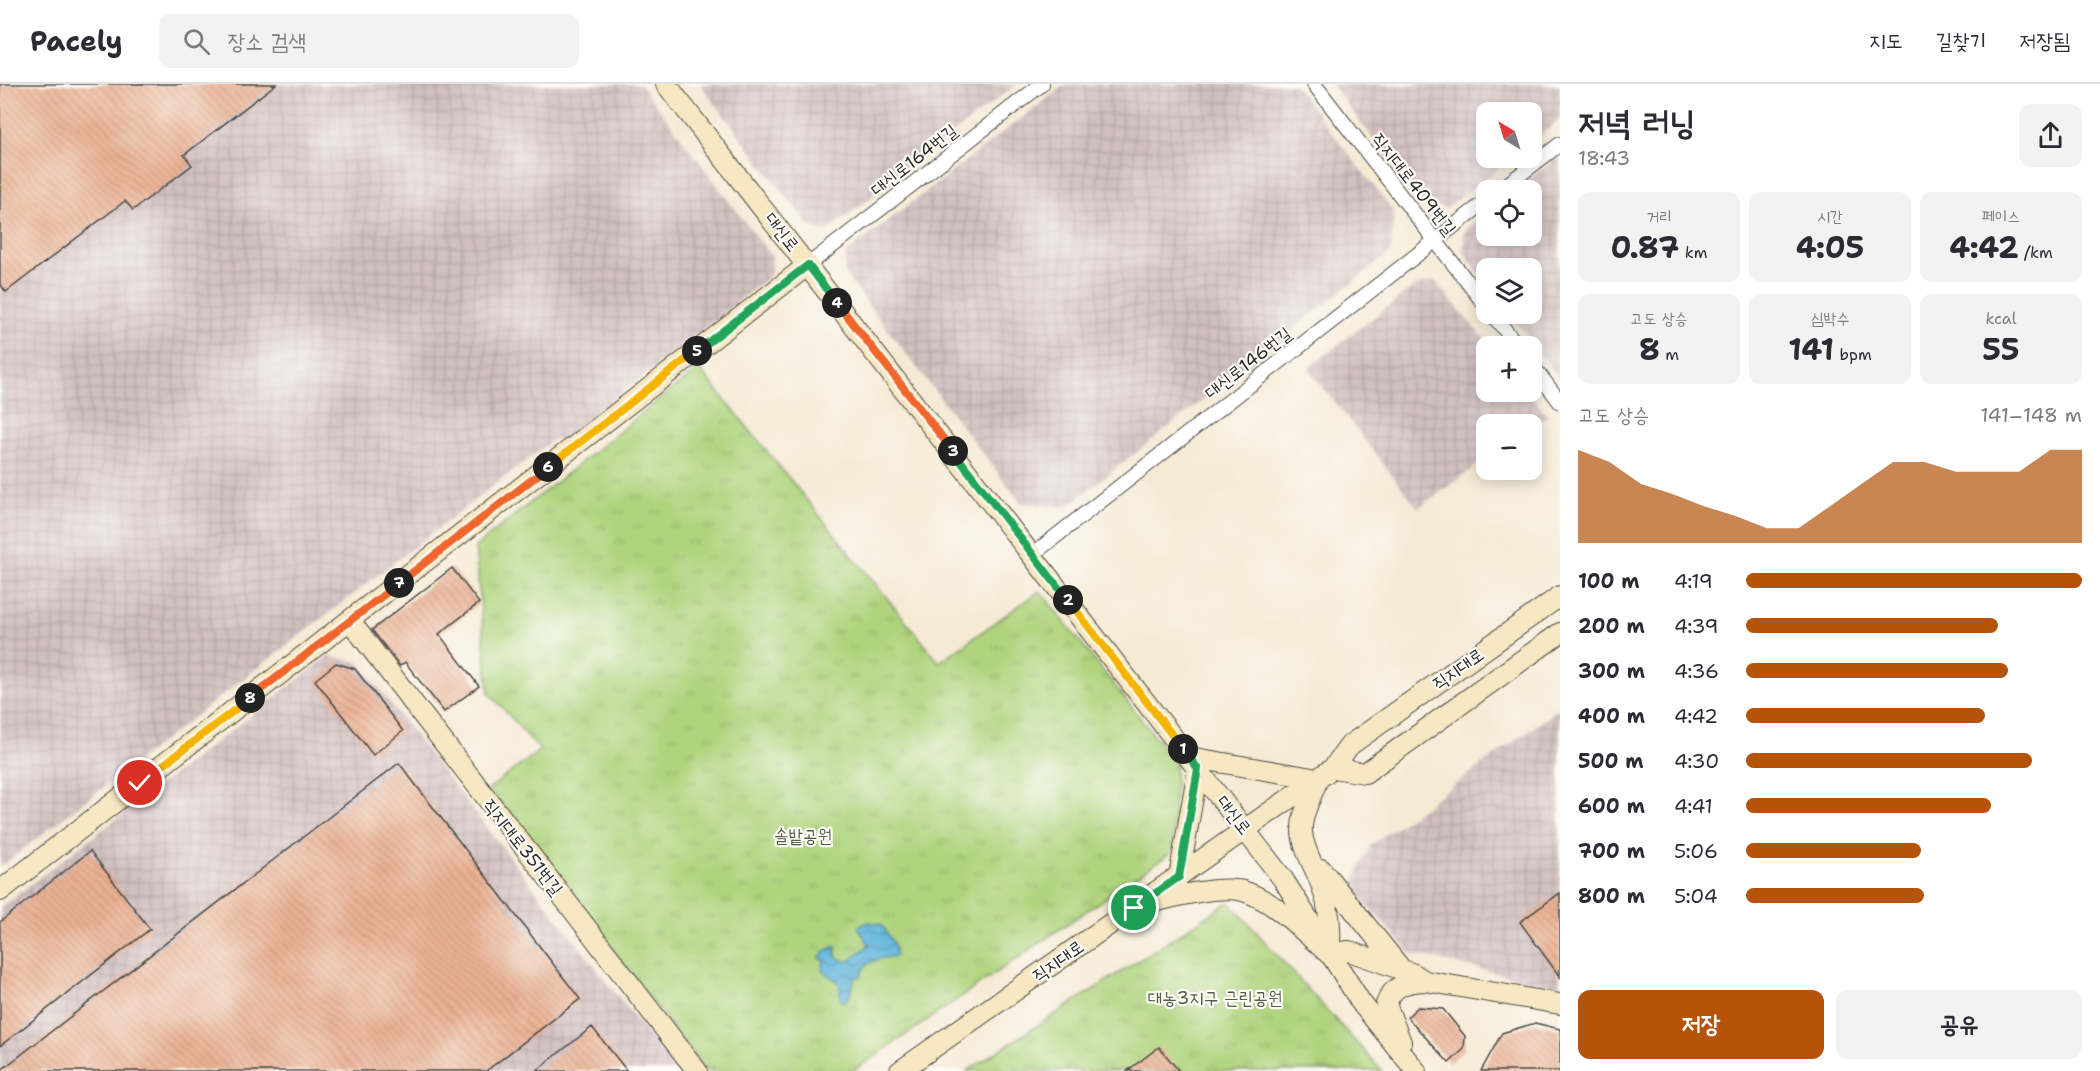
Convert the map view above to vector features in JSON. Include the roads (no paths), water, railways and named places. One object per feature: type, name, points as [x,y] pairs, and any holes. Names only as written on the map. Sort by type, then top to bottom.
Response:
[{"type":"street","name":"대신로","points":[[666,84],[1283,879],[1362,1004],[1413,1067]]},
{"type":"street","name":"대신로164번길","points":[[808,265],[1042,84]]},
{"type":"street","name":"직지대로409번길","points":[[1314,84],[1476,293]]},
{"type":"street","points":[[1513,180],[1560,144]]},
{"type":"street","name":"대신로146번길","points":[[1032,554],[1476,209]]},
{"type":"street","points":[[0,891],[808,265]]},
{"type":"street","points":[[1500,324],[1510,336]]},
{"type":"street","points":[[1542,378],[1560,402]]},
{"type":"street","name":"직지대로","points":[[900,1071],[1325,773],[1350,745],[1560,596]]},
{"type":"street","name":"직지대로351번길","points":[[350,621],[697,1071]]},
{"type":"street","name":"직지대로","points":[[1325,773],[1365,773],[1560,633]]},
{"type":"street","points":[[1179,877],[1194,763],[1325,773],[1303,822],[1307,852],[1326,899],[1330,927],[1329,954]]},
{"type":"street","points":[[1307,852],[1402,970]]},
{"type":"street","points":[[1134,908],[1190,895],[1227,890],[1241,891],[1270,904],[1329,954],[1349,951],[1425,981]]},
{"type":"street","points":[[1413,1067],[1386,1004],[1390,993],[1404,982],[1425,981],[1560,1004]]},
{"type":"water","points":[[869,922],[881,924],[894,944],[896,956],[869,963],[862,971],[861,977],[855,976],[851,993],[845,1002],[841,1001],[839,982],[822,971],[824,960],[819,958],[825,951],[836,946],[836,957],[848,962],[869,945],[858,927]]},
{"type":"park label","name":"솔밭공원","points":[[803,836]]},
{"type":"park label","name":"대농3지구 근린공원","points":[[1215,998]]}]
